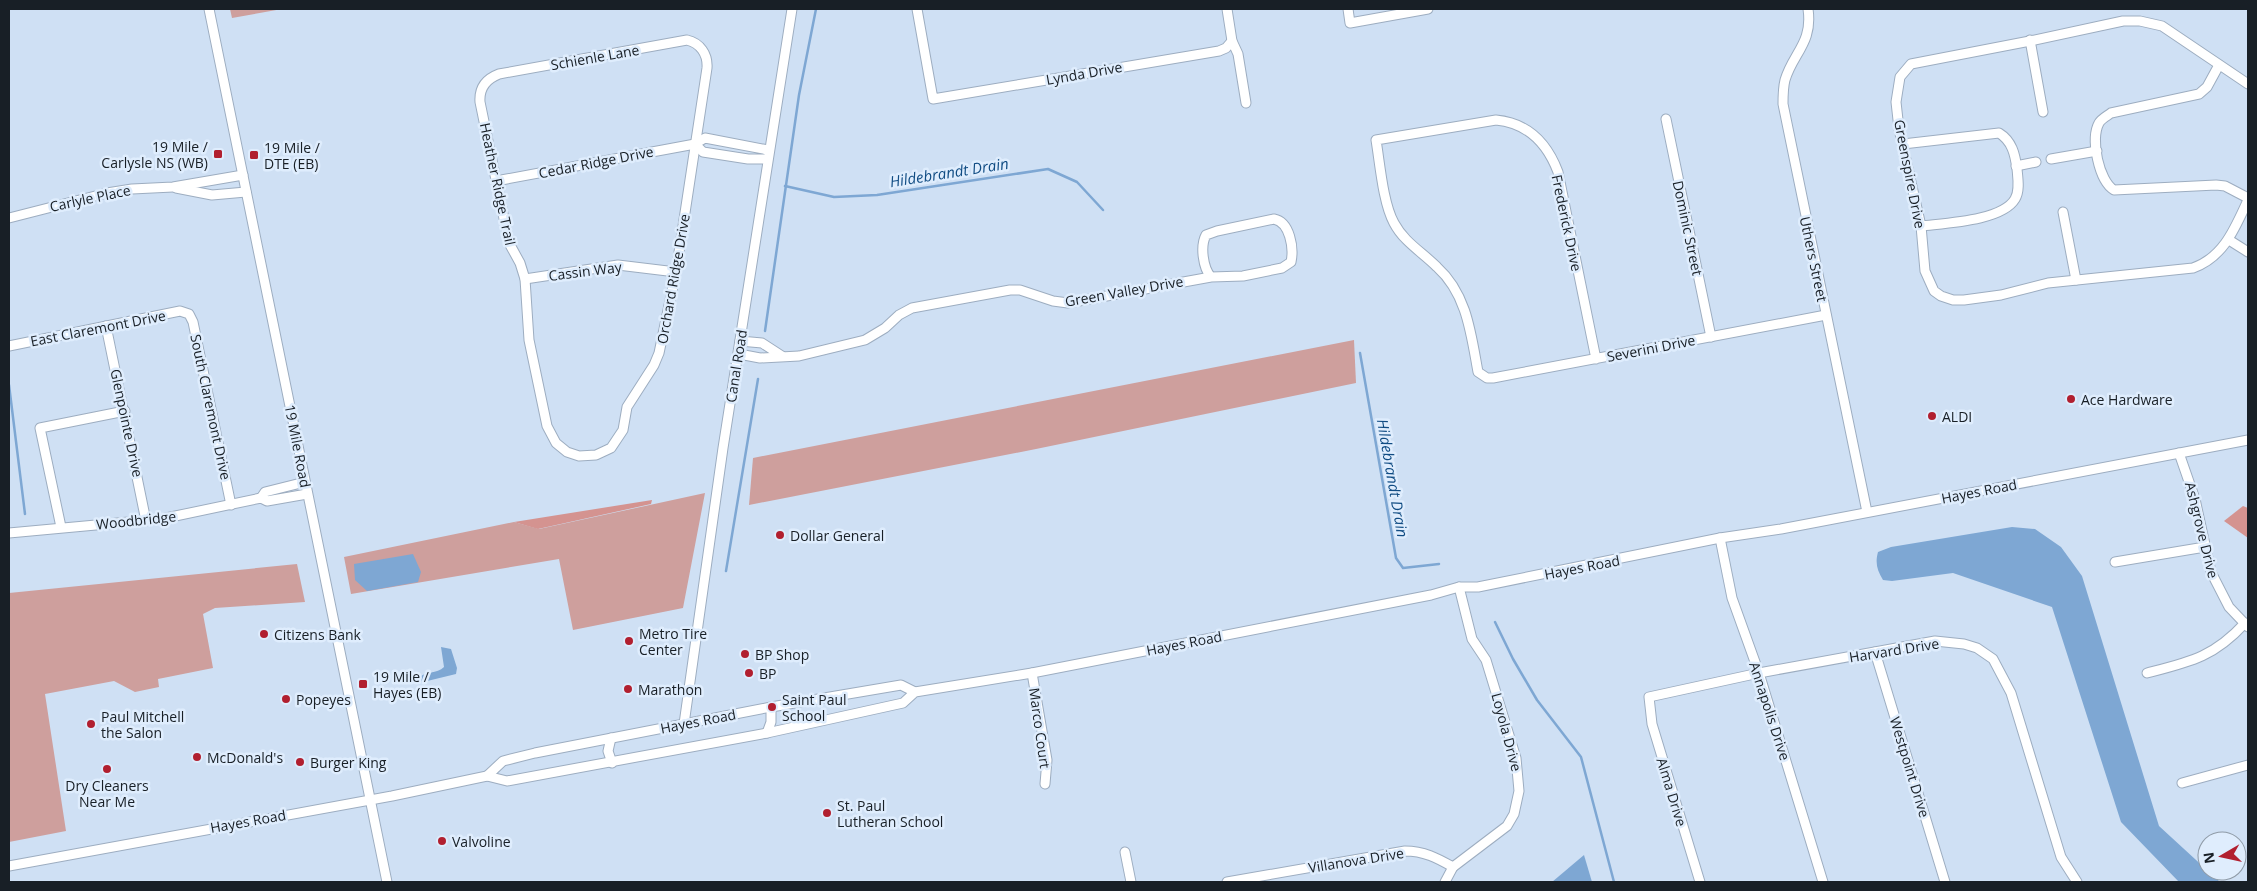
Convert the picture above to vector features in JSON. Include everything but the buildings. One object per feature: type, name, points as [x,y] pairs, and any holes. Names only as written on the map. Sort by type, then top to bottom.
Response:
[{"type":"street","name":"19 Mile Road","points":[[208,9],[387,882]]},
{"type":"street","name":"Canal Road","points":[[684,724],[768,150],[792,9]]},
{"type":"street","name":"Lynda Drive","points":[[917,9],[933,99],[1219,51],[1226,48],[1232,41]]},
{"type":"street","points":[[1227,9],[1232,41],[1238,54],[1246,103]]},
{"type":"street","points":[[1348,9],[1350,23],[1428,9]]},
{"type":"street","name":"Uthers Street","points":[[1808,9],[1806,34],[1801,50],[1788,71],[1784,82],[1783,104],[1868,512]]},
{"type":"street","name":"Greenspire Drive","points":[[2248,84],[2162,26],[2140,21],[2123,21],[1911,64],[1900,77],[1896,102],[1921,226],[1925,271],[1934,291],[1952,300],[2001,295],[2048,283],[2193,268],[2207,263],[2229,240],[2248,199]]},
{"type":"street","points":[[2030,40],[2043,112]]},
{"type":"street","name":"Schienle Lane","points":[[484,84],[489,78],[499,74],[682,41],[694,43],[704,52]]},
{"type":"street","name":"Orchard Ridge Drive","points":[[567,452],[579,456],[596,456],[611,448],[620,437],[627,407],[657,360],[676,272],[707,68],[704,52]]},
{"type":"street","points":[[2219,65],[2207,87],[2200,94],[2111,113],[2098,124],[2095,133],[2097,151],[2103,178],[2114,190],[2216,185],[2225,186],[2248,199]]},
{"type":"street","name":"Heather Ridge Trail","points":[[484,84],[480,96],[509,243],[520,263],[525,280],[528,335],[548,426],[556,443],[567,452]]},
{"type":"street","name":"Dominic Street","points":[[1666,119],[1710,337]]},
{"type":"street","name":"Frederick Drive","points":[[1478,372],[1468,321],[1457,292],[1444,274],[1413,247],[1394,222],[1384,188],[1376,140],[1496,120],[1514,123],[1538,138],[1547,150],[1558,172],[1596,359]]},
{"type":"street","points":[[1903,144],[1999,133],[2006,137],[2012,145],[2018,188],[2016,198],[2010,206],[1989,216],[1921,226]]},
{"type":"street","name":"Cedar Ridge Drive","points":[[496,181],[695,144],[705,138],[768,150]]},
{"type":"street","points":[[695,144],[702,152],[767,160]]},
{"type":"street","points":[[2051,159],[2097,151]]},
{"type":"street","points":[[2016,166],[2036,162]]},
{"type":"street","name":"Carlyle Place","points":[[9,218],[108,193],[132,189],[174,187],[243,175]]},
{"type":"street","name":"Carlyle Place","points":[[174,187],[212,196],[246,192]]},
{"type":"street","points":[[2063,212],[2076,280]]},
{"type":"street","name":"Green Valley Drive","points":[[739,354],[760,358],[806,355],[866,340],[885,328],[899,315],[912,308],[1003,291],[1020,290],[1053,301],[1068,303],[1211,277],[1243,276],[1286,266],[1291,262],[1292,256],[1288,230],[1284,224],[1274,220],[1217,231],[1206,235],[1203,246],[1208,272],[1211,277]]},
{"type":"street","points":[[2229,240],[2248,252]]},
{"type":"street","name":"Cassin Way","points":[[525,280],[618,265],[676,272]]},
{"type":"street","name":"East Claremont Drive","points":[[9,346],[186,312]]},
{"type":"street","name":"South Claremont Drive","points":[[186,312],[193,322],[231,505]]},
{"type":"street","name":"Severini Drive","points":[[1478,372],[1487,378],[1494,378],[1826,315]]},
{"type":"street","name":"Glenpointe Drive","points":[[106,326],[146,521]]},
{"type":"street","points":[[740,341],[762,344],[782,356]]},
{"type":"street","points":[[61,527],[40,428],[124,411]]},
{"type":"street","name":"Hayes Road","points":[[9,866],[370,800],[487,776],[507,781],[612,763],[767,733],[903,703],[915,692],[1032,673],[1431,595],[1459,587],[1478,587],[1720,538],[2248,440]]},
{"type":"street","name":"Ashgrove Drive","points":[[2179,452],[2195,499],[2204,547],[2217,587],[2229,607],[2246,625]]},
{"type":"street","name":"Woodbridge","points":[[261,498],[265,492],[304,482]]},
{"type":"street","name":"Woodbridge","points":[[9,533],[146,521],[261,498],[267,501],[307,494]]},
{"type":"street","name":"Annapolis Drive","points":[[1720,538],[1732,598],[1759,673],[1823,882]]},
{"type":"street","points":[[2115,562],[2204,547]]},
{"type":"street","name":"Loyola Drive","points":[[1445,882],[1453,867],[1507,826],[1514,814],[1520,791],[1516,758],[1486,660],[1472,639],[1459,587]]},
{"type":"street","points":[[2147,673],[2190,662],[2208,655],[2246,625]]},
{"type":"street","name":"Harvard Drive","points":[[1648,700],[1654,695],[1759,673],[1935,640],[1978,648],[1993,659],[2011,693],[2061,857],[2077,882]]},
{"type":"street","name":"Westpoint Drive","points":[[1875,652],[1945,882]]},
{"type":"street","name":"Marco Court","points":[[1032,673],[1047,760],[1046,784]]},
{"type":"street","name":"Hayes Road","points":[[487,776],[504,760],[611,738],[900,685],[915,692]]},
{"type":"street","name":"Alma Drive","points":[[1648,700],[1652,724],[1700,882]]},
{"type":"street","points":[[767,733],[772,722],[772,707]]},
{"type":"street","points":[[611,738],[608,751],[612,763]]},
{"type":"street","points":[[2182,783],[2248,765]]},
{"type":"street","name":"Villanova Drive","points":[[1227,882],[1406,851],[1422,852],[1436,857],[1453,867]]},
{"type":"street","points":[[1125,852],[1131,882]]},
{"type":"shaded area","points":[[230,9],[282,9],[232,18]]},
{"type":"shaded area","points":[[1354,340],[1356,383],[1036,449],[749,505],[753,458]]},
{"type":"shaded area","points":[[705,493],[683,608],[573,630],[559,559],[351,594],[344,557],[514,522],[539,529]]},
{"type":"shaded area","points":[[652,500],[651,504],[538,529],[514,522]]},
{"type":"shaded area","points":[[2243,506],[2248,508],[2248,538],[2224,521]]},
{"type":"shaded area","points":[[297,564],[305,602],[215,608],[203,614],[213,668],[158,679],[159,687],[135,692],[114,681],[45,694],[66,831],[9,842],[9,593]]},
{"type":"water","points":[[2012,527],[2035,529],[2061,547],[2082,576],[2159,826],[2197,861],[2197,881],[2220,882],[2179,882],[2121,822],[2052,607],[1953,573],[1892,581],[1883,580],[1878,570],[1878,552],[1891,547]]},
{"type":"water","points":[[413,554],[421,572],[418,582],[367,591],[355,580],[354,564]]},
{"type":"water","points":[[441,647],[451,649],[457,668],[456,674],[419,683],[419,678],[422,676],[444,667]]},
{"type":"water","points":[[1584,855],[1592,882],[1552,882]]},
{"type":"waterway","points":[[765,331],[799,95],[816,9]]},
{"type":"waterway","name":"Hildebrandt Drain","points":[[785,186],[834,197],[877,195],[1048,169],[1077,182],[1103,210]]},
{"type":"waterway","name":"Hildebrandt Drain","points":[[1360,353],[1396,558],[1403,568],[1439,564]]},
{"type":"waterway","points":[[726,571],[758,379]]},
{"type":"waterway","points":[[9,385],[25,514]]},
{"type":"waterway","name":"Hildebrandt Drain","points":[[1495,622],[1513,659],[1537,700],[1581,757],[1614,882]]},
{"type":"place","name":"19 Mile / Carlysle NS (WB)","points":[[218,154]]},
{"type":"place","name":"19 Mile / DTE (EB)","points":[[254,155]]},
{"type":"place","name":"Ace Hardware","points":[[2071,399]]},
{"type":"place","name":"ALDI","points":[[1932,416]]},
{"type":"place","name":"Dollar General","points":[[780,535]]},
{"type":"place","name":"Citizens Bank","points":[[264,634]]},
{"type":"place","name":"Metro Tire Center","points":[[629,641]]},
{"type":"place","name":"BP Shop","points":[[745,654]]},
{"type":"place","name":"BP","points":[[749,673]]},
{"type":"place","name":"19 Mile / Hayes (EB)","points":[[363,684]]},
{"type":"place","name":"Marathon","points":[[628,689]]},
{"type":"place","name":"Popeyes","points":[[286,699]]},
{"type":"place","name":"Saint Paul School","points":[[772,707]]},
{"type":"place","name":"Paul Mitchell the Salon","points":[[91,724]]},
{"type":"place","name":"McDonald's","points":[[197,757]]},
{"type":"place","name":"Burger King","points":[[300,762]]},
{"type":"place","name":"Dry Cleaners Near Me","points":[[107,769]]},
{"type":"place","name":"St. Paul Lutheran School","points":[[827,813]]},
{"type":"place","name":"Valvoline","points":[[442,841]]}]
